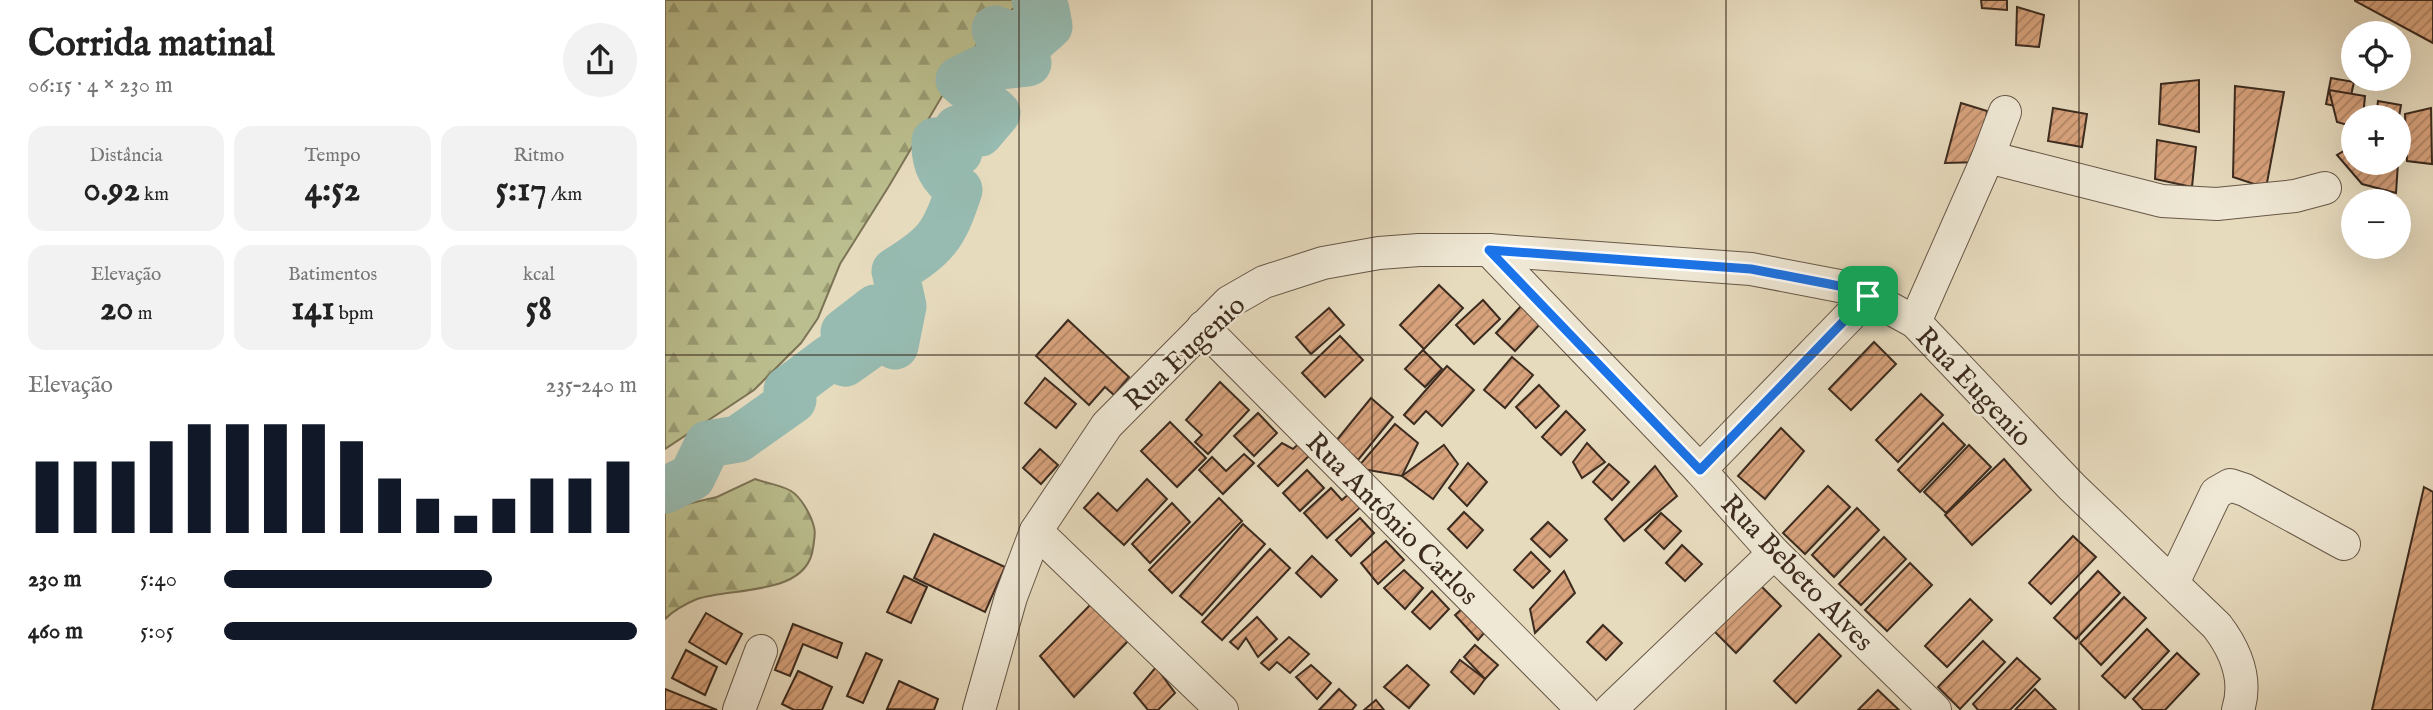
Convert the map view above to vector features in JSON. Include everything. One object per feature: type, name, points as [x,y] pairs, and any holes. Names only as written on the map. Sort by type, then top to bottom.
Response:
[{"type":"street","points":[[1915,322],[1988,157],[2005,112]]},
{"type":"street","points":[[1988,157],[2162,201],[2217,204],[2295,196],[2325,188]]},
{"type":"street","name":"Rua Eugenio","points":[[979,710],[1011,597],[1035,531],[1107,425],[1230,302],[1264,282],[1323,262],[1406,251],[1489,250],[1751,269],[1855,289],[1915,322],[2072,487],[2224,635],[2232,648],[2246,700]]},
{"type":"street","name":"Rua Bebeto Alves","points":[[1489,250],[1700,470],[1775,553],[1935,710]]},
{"type":"street","points":[[1700,470],[1868,296]]},
{"type":"street","name":"Rua Antônio Carlos","points":[[1203,327],[1583,710]]},
{"type":"street","points":[[2172,583],[2216,493],[2230,485],[2245,490],[2344,544]]},
{"type":"street","points":[[1035,531],[1222,710]]},
{"type":"street","points":[[1610,710],[1775,553]]},
{"type":"street","points":[[739,710],[761,651]]},
{"type":"green space","points":[[665,0],[1022,0],[978,43],[948,86],[840,264],[818,318],[801,343],[754,390],[665,449]]},
{"type":"green space","points":[[755,479],[791,491],[805,507],[815,532],[808,564],[797,575],[782,583],[697,599],[665,619],[665,509],[717,497]]},
{"type":"building","points":[[1981,0],[2007,0],[2007,10],[1982,8]]},
{"type":"building","points":[[2433,0],[2433,43],[2411,31],[2411,21],[2392,21],[2355,1]]},
{"type":"building","points":[[2017,7],[2044,15],[2039,47],[2016,45]]},
{"type":"building","points":[[2331,78],[2341,80],[2341,91],[2352,91],[2349,105],[2341,105],[2341,107],[2326,104]]},
{"type":"building","points":[[2199,80],[2199,132],[2159,124],[2161,84]]},
{"type":"building","points":[[2235,86],[2284,92],[2266,188],[2233,177]]},
{"type":"building","points":[[2329,90],[2365,96],[2364,105],[2341,105],[2341,123],[2337,122]]},
{"type":"building","points":[[2378,101],[2401,105],[2378,105]]},
{"type":"building","points":[[1961,103],[1987,111],[1981,162],[1945,163]]},
{"type":"building","points":[[2053,108],[2087,114],[2082,147],[2048,141]]},
{"type":"building","points":[[2431,108],[2432,164],[2411,161],[2411,113]]},
{"type":"building","points":[[2157,140],[2196,147],[2192,187],[2155,179]]},
{"type":"building","points":[[2354,175],[2397,175],[2396,189],[2381,189],[2362,184]]},
{"type":"building","points":[[1439,285],[1463,308],[1424,349],[1400,325]]},
{"type":"building","points":[[1483,300],[1500,319],[1474,344],[1456,325]]},
{"type":"building","points":[[1523,304],[1542,322],[1515,351],[1496,333]]},
{"type":"building","points":[[1329,308],[1344,325],[1311,354],[1296,337]]},
{"type":"building","points":[[1068,320],[1129,377],[1114,395],[1105,387],[1089,405],[1036,356]]},
{"type":"building","points":[[1340,336],[1363,360],[1325,397],[1302,373]]},
{"type":"building","points":[[1874,342],[1896,364],[1851,410],[1829,389]]},
{"type":"building","points":[[1423,350],[1442,369],[1425,387],[1405,369]]},
{"type":"building","points":[[1512,357],[1533,375],[1505,408],[1484,390]]},
{"type":"building","points":[[1447,366],[1474,390],[1442,426],[1426,411],[1414,424],[1404,415]]},
{"type":"building","points":[[1045,378],[1076,404],[1056,428],[1025,403]]},
{"type":"building","points":[[1220,382],[1249,410],[1208,454],[1195,442],[1202,435],[1186,420]]},
{"type":"building","points":[[1539,385],[1559,406],[1536,428],[1516,407]]},
{"type":"building","points":[[1921,394],[1943,415],[1898,462],[1876,440]]},
{"type":"building","points":[[1371,398],[1393,417],[1358,460],[1336,441]]},
{"type":"building","points":[[1566,411],[1585,430],[1561,455],[1542,437]]},
{"type":"building","points":[[1258,413],[1277,433],[1254,456],[1234,436]]},
{"type":"building","points":[[1170,422],[1206,458],[1177,487],[1141,451]]},
{"type":"building","points":[[1943,423],[1965,445],[1920,492],[1898,470]]},
{"type":"building","points":[[1395,424],[1418,443],[1402,476],[1357,468]]},
{"type":"building","points":[[1781,428],[1804,451],[1765,499],[1738,476]]},
{"type":"building","points":[[1304,439],[1315,450],[1278,486],[1258,466],[1282,443],[1293,449]]},
{"type":"building","points":[[1587,443],[1605,462],[1582,478],[1573,462]]},
{"type":"building","points":[[1444,445],[1458,464],[1433,499],[1402,476]]},
{"type":"building","points":[[1969,445],[1991,467],[1946,513],[1924,492]]},
{"type":"building","points":[[1040,449],[1058,465],[1041,484],[1023,468]]},
{"type":"building","points":[[1244,454],[1254,463],[1223,494],[1199,470],[1212,457],[1226,471]]},
{"type":"building","points":[[2004,459],[2031,490],[1972,545],[1945,515]]},
{"type":"building","points":[[1468,463],[1487,482],[1467,506],[1449,488]]},
{"type":"building","points":[[1609,464],[1629,482],[1612,500],[1593,482]]},
{"type":"building","points":[[1655,466],[1677,496],[1624,541],[1605,519]]},
{"type":"building","points":[[1307,470],[1324,488],[1300,511],[1283,493]]},
{"type":"building","points":[[1147,479],[1167,499],[1124,545],[1084,508],[1098,493],[1117,511]]},
{"type":"building","points":[[1828,486],[1850,507],[1805,554],[1783,533]]},
{"type":"building","points":[[2424,487],[2433,492],[2433,710],[2372,710]]},
{"type":"building","points":[[1331,488],[1342,500],[1353,490],[1366,502],[1327,538],[1304,513]]},
{"type":"building","points":[[1219,498],[1242,521],[1172,593],[1149,570]]},
{"type":"building","points":[[1172,503],[1190,522],[1150,563],[1132,544]]},
{"type":"building","points":[[1857,508],[1879,530],[1834,577],[1812,555]]},
{"type":"building","points":[[1464,512],[1483,530],[1467,548],[1448,529]]},
{"type":"building","points":[[1661,513],[1681,531],[1664,549],[1645,530]]},
{"type":"building","points":[[1360,518],[1374,533],[1351,556],[1336,540]]},
{"type":"building","points":[[1548,522],[1567,540],[1550,557],[1531,539]]},
{"type":"building","points":[[1243,524],[1265,544],[1202,615],[1180,596]]},
{"type":"building","points":[[934,534],[1005,567],[985,612],[914,578]]},
{"type":"building","points":[[2073,536],[2096,557],[2051,604],[2029,583]]},
{"type":"building","points":[[1884,537],[1906,559],[1861,605],[1839,584]]},
{"type":"building","points":[[1386,541],[1404,560],[1378,584],[1361,563]]},
{"type":"building","points":[[1682,545],[1702,564],[1685,581],[1666,563]]},
{"type":"building","points":[[1270,549],[1290,568],[1222,640],[1202,622]]},
{"type":"building","points":[[1531,552],[1550,571],[1533,588],[1514,570]]},
{"type":"building","points":[[1312,556],[1337,580],[1321,597],[1296,573]]},
{"type":"building","points":[[1910,563],[1932,585],[1887,631],[1865,610]]},
{"type":"building","points":[[1404,570],[1423,588],[1405,609],[1384,588]]},
{"type":"building","points":[[1564,571],[1575,593],[1535,633],[1530,609]]},
{"type":"building","points":[[2098,571],[2120,593],[2076,639],[2054,618]]},
{"type":"building","points":[[904,576],[927,587],[911,623],[887,612]]},
{"type":"building","points":[[1759,584],[1781,606],[1736,653],[1714,631]]},
{"type":"building","points":[[1432,591],[1449,609],[1430,629],[1412,612]]},
{"type":"building","points":[[2124,597],[2146,618],[2101,665],[2080,643]]},
{"type":"building","points":[[1096,599],[1132,637],[1074,697],[1040,656]]},
{"type":"building","points":[[1970,599],[1992,620],[1947,667],[1925,646]]},
{"type":"building","points":[[1471,601],[1492,624],[1478,640],[1455,615]]},
{"type":"building","points":[[706,613],[742,634],[726,664],[689,642]]},
{"type":"building","points":[[1257,617],[1277,639],[1258,657],[1246,638],[1238,649],[1230,642]]},
{"type":"building","points":[[793,624],[842,643],[837,658],[803,644],[790,676],[775,670]]},
{"type":"building","points":[[1603,625],[1622,643],[1606,660],[1587,642]]},
{"type":"building","points":[[2147,629],[2169,651],[2125,698],[2102,676]]},
{"type":"building","points":[[1819,634],[1841,656],[1796,703],[1774,681]]},
{"type":"building","points":[[1289,637],[1309,654],[1290,673],[1277,662],[1269,670],[1261,663]]},
{"type":"building","points":[[1983,641],[2005,662],[1960,709],[1938,687]]},
{"type":"building","points":[[1475,645],[1498,665],[1485,679],[1464,657]]},
{"type":"building","points":[[686,650],[717,667],[705,695],[672,678]]},
{"type":"building","points":[[866,653],[882,660],[863,703],[847,696]]},
{"type":"building","points":[[2177,653],[2199,674],[2165,710],[2143,710],[2133,699]]},
{"type":"building","points":[[2017,658],[2040,679],[2010,710],[1978,710],[1973,704]]},
{"type":"building","points":[[1460,660],[1485,679],[1474,694],[1451,672]]},
{"type":"building","points":[[1311,665],[1331,683],[1317,699],[1296,677]]},
{"type":"building","points":[[1407,665],[1429,685],[1409,708],[1384,687]]},
{"type":"building","points":[[1156,667],[1175,693],[1158,710],[1148,710],[1134,693]]},
{"type":"building","points":[[798,671],[832,687],[822,710],[794,710],[782,704]]},
{"type":"building","points":[[899,681],[938,699],[934,710],[887,709]]},
{"type":"building","points":[[665,689],[717,710],[665,710]]},
{"type":"building","points":[[1339,689],[1356,705],[1352,710],[1319,710]]},
{"type":"building","points":[[2035,689],[2056,710],[2015,710]]},
{"type":"building","points":[[1878,690],[1899,710],[1858,710]]},
{"type":"building","points":[[1376,700],[1384,710],[1364,710]]},
{"type":"waterway","points":[[665,490],[692,477],[708,444],[738,439],[793,400],[787,390],[830,358],[845,363],[869,346],[844,332],[875,308],[895,346],[903,306],[895,271],[929,247],[937,238],[959,190],[940,169],[935,141],[959,152],[957,129],[980,133],[997,113],[959,80],[983,68],[1028,63],[1002,46],[995,29],[1031,42],[1049,26],[1046,10],[1035,0]]},
{"type":"route","points":[[1489,250],[1751,269],[1855,289],[1868,296],[1700,470],[1489,250]]}]
